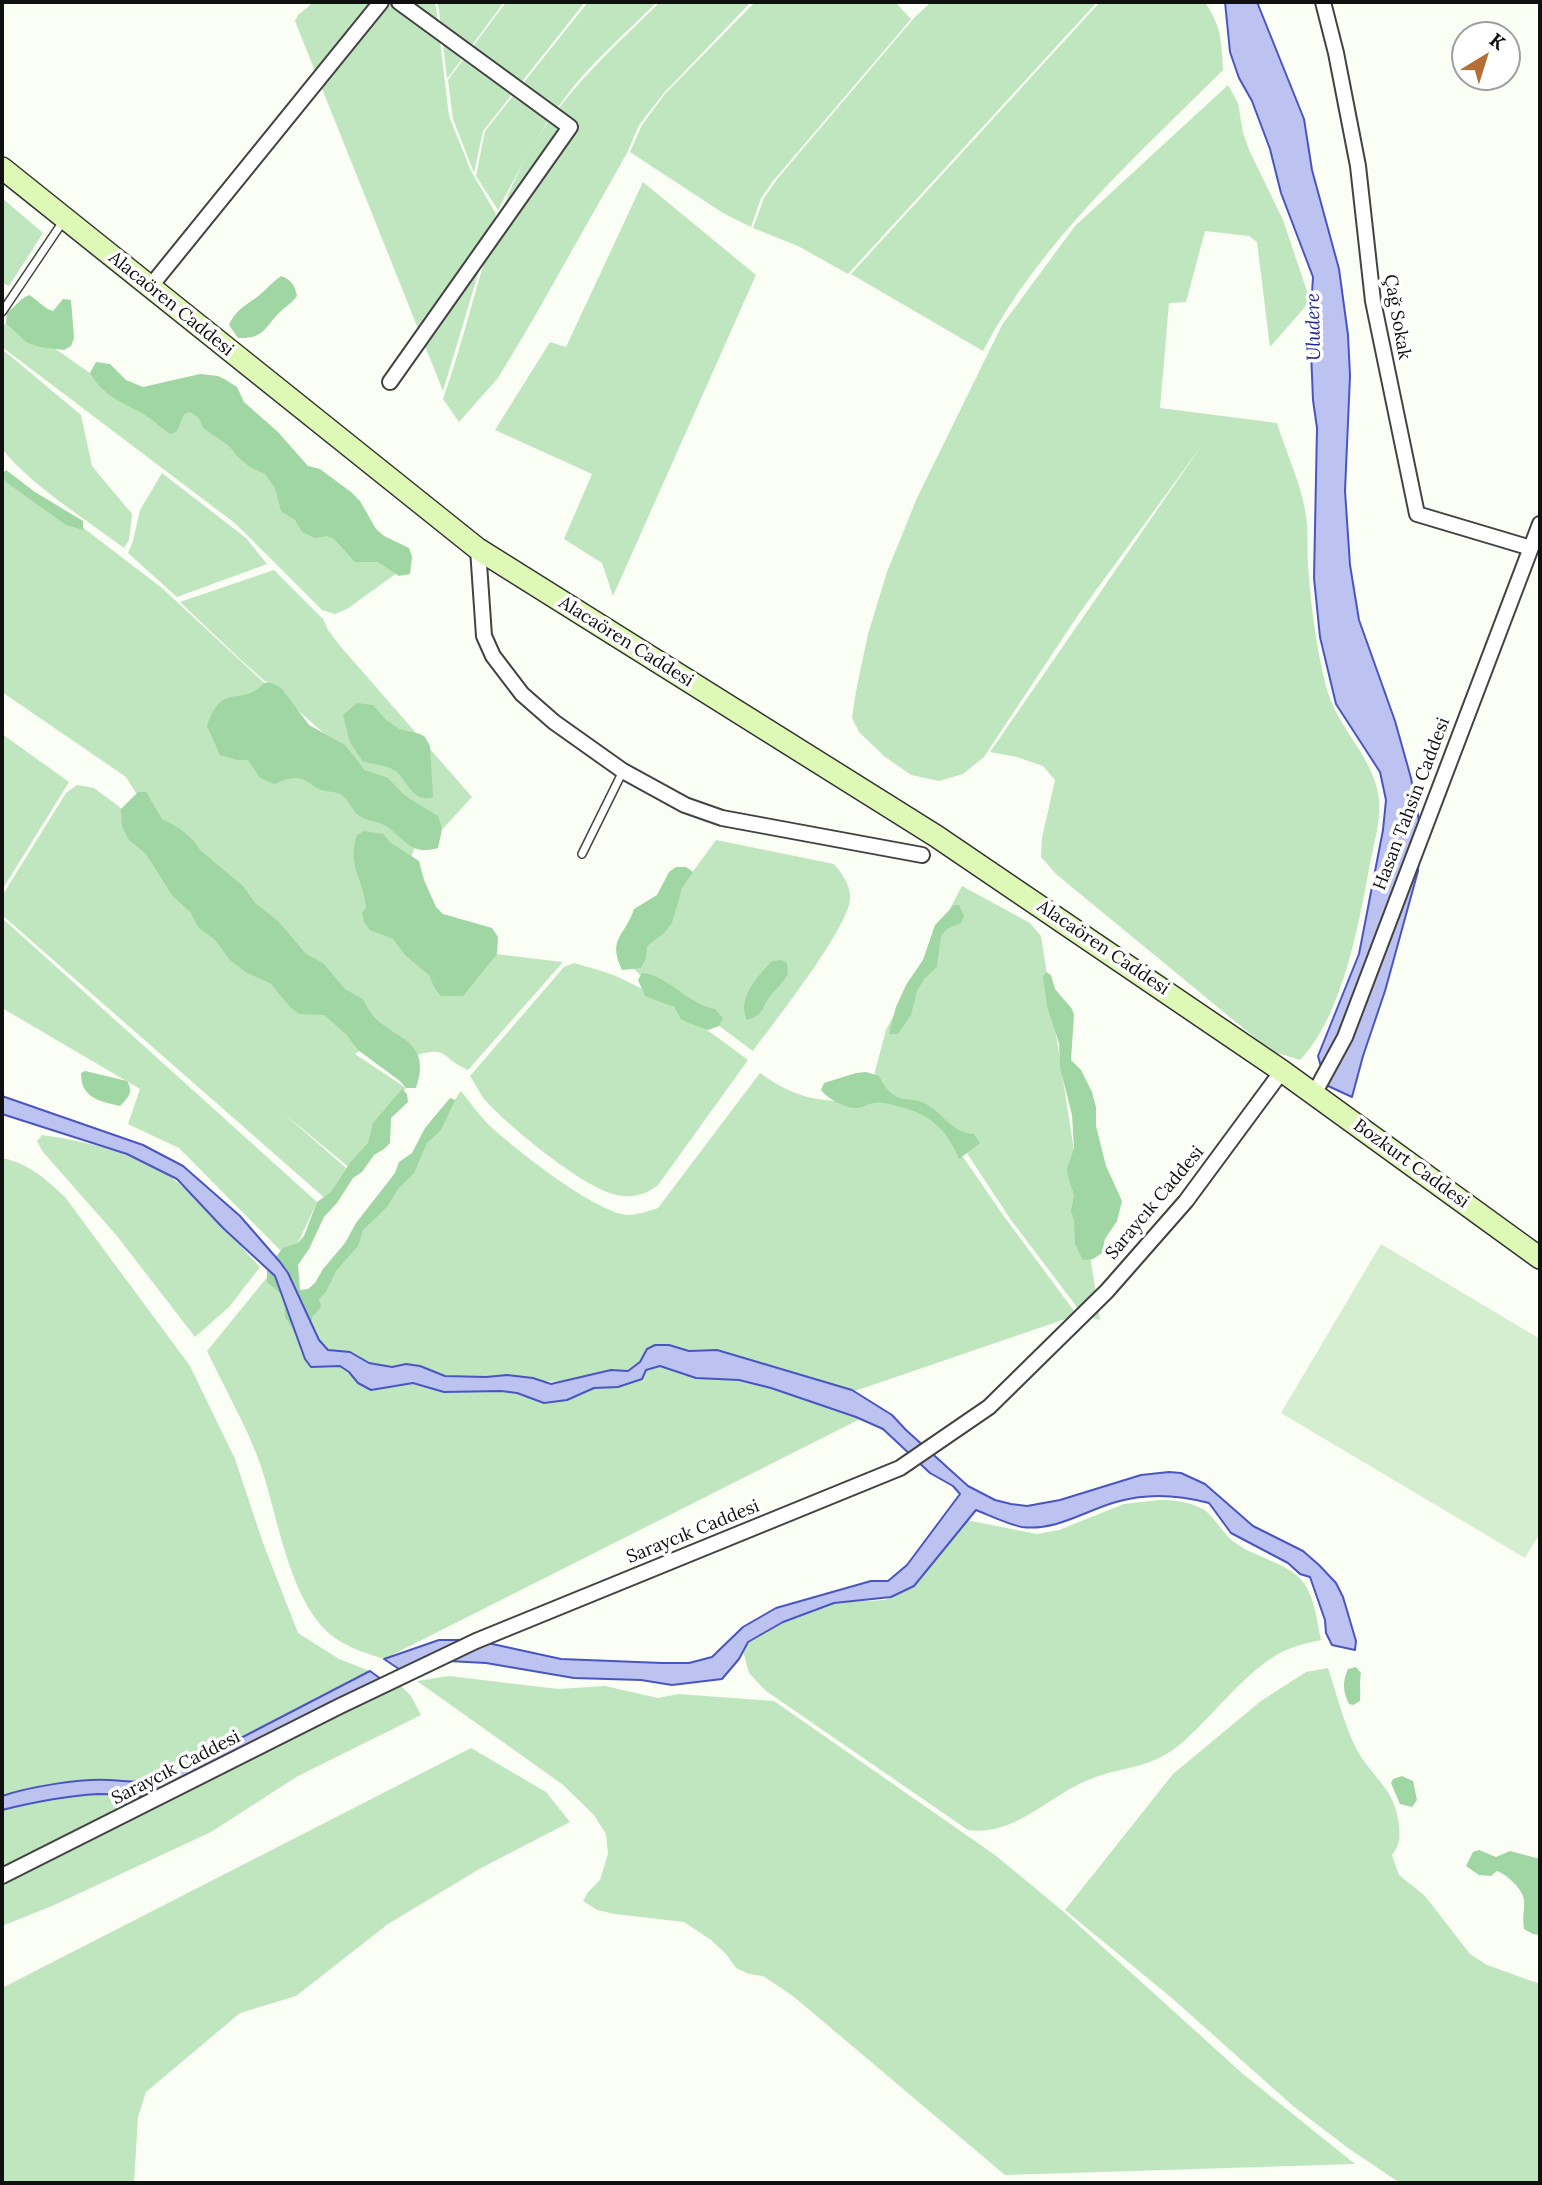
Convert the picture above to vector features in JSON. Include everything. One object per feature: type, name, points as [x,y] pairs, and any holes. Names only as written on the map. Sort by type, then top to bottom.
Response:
[{"type":"street","points":[[150,287],[382,2]]},
{"type":"street","points":[[390,382],[570,127],[399,2]]},
{"type":"street","name":"Çağ Sokak","points":[[1324,5],[1358,166],[1373,301],[1417,514],[1531,548]]},
{"type":"street","name":"Alacaören Caddesi","points":[[2,168],[478,549],[886,803],[1282,1071]]},
{"type":"street","name":"Hasan Tahsin Caddesi","points":[[1314,1094],[1345,1037],[1540,524]]},
{"type":"street","points":[[478,549],[484,636],[493,656],[522,694],[554,722],[623,771],[685,805],[722,818],[922,855]]},
{"type":"street","name":"Bozkurt Caddesi","points":[[1282,1071],[1540,1258]]},
{"type":"street","name":"Saraycık Caddesi","points":[[2,1876],[340,1706],[476,1641],[900,1468],[989,1407],[1107,1291],[1186,1201],[1282,1071]]},
{"type":"lane","points":[[2,312],[65,219]]},
{"type":"lane","points":[[582,854],[623,771]]},
{"type":"green space","points":[[314,2],[434,2],[436,7],[449,116],[471,171],[496,214],[443,391],[295,21],[298,15]]},
{"type":"green space","points":[[437,2],[504,2],[447,79],[439,10]]},
{"type":"green space","points":[[506,2],[585,2],[483,131],[474,173],[453,119],[448,80]]},
{"type":"green space","points":[[588,2],[657,2],[597,61],[554,112],[498,210],[476,176],[485,131]]},
{"type":"green space","points":[[660,2],[751,2],[664,93],[639,125],[627,153],[498,378],[459,422],[443,399],[491,240],[516,178],[544,128],[574,89]]},
{"type":"green space","points":[[755,2],[895,2],[911,19],[773,181],[761,198],[751,227],[723,213],[630,152],[642,125],[665,94]]},
{"type":"green space","points":[[931,2],[1097,2],[848,274],[798,246],[753,228],[764,198],[778,178],[914,18]]},
{"type":"green space","points":[[1100,2],[1205,2],[1220,34],[1223,70],[1124,168],[1061,236],[1006,311],[983,351],[851,274]]},
{"type":"green space","points":[[1228,85],[1238,103],[1243,133],[1250,152],[1283,220],[1309,297],[1305,307],[1270,347],[1257,242],[1249,236],[1205,231],[1186,302],[1169,303],[1160,408],[1277,423],[1299,485],[1305,511],[1312,611],[1326,686],[1338,715],[1370,770],[1379,800],[1377,832],[1347,967],[1327,1020],[1315,1042],[1300,1060],[1271,1051],[1056,874],[1041,857],[1042,838],[1055,780],[1043,766],[990,752],[1202,445],[1078,615],[984,757],[963,774],[939,781],[911,775],[884,756],[859,732],[852,718],[868,634],[887,572],[917,498],[1002,325],[1075,226]]},
{"type":"green space","points":[[643,182],[756,275],[613,596],[602,563],[564,539],[592,474],[495,430],[550,342],[566,347]]},
{"type":"green space","points":[[2,198],[43,233],[9,286],[2,283]]},
{"type":"green space","points":[[281,276],[292,284],[297,296],[263,331],[253,337],[238,338],[229,325],[232,319]]},
{"type":"green space","points":[[29,295],[53,311],[63,299],[71,300],[74,338],[71,346],[64,350],[40,347],[26,342],[6,323],[7,312]]},
{"type":"green space","points":[[14,320],[97,378],[191,401],[401,570],[347,609],[335,614],[322,610],[236,524],[2,347],[2,327]]},
{"type":"green space","points":[[2,349],[81,415],[92,466],[132,514],[129,540],[124,548],[44,489],[3,450]]},
{"type":"green space","points":[[96,362],[110,364],[126,380],[143,387],[200,374],[218,376],[237,387],[244,402],[278,432],[308,466],[320,469],[351,492],[360,501],[376,529],[409,548],[412,557],[410,574],[399,576],[378,562],[355,562],[334,539],[327,536],[315,538],[302,532],[295,520],[281,511],[275,488],[265,474],[250,467],[228,445],[203,428],[198,417],[190,412],[184,414],[177,431],[171,434],[102,389],[90,373]]},
{"type":"green space","points":[[6,470],[35,492],[83,521],[83,530],[66,525],[6,482],[2,474]]},
{"type":"green space","points":[[2,471],[77,523],[162,588],[273,691],[419,839],[405,870],[395,917],[487,953],[563,962],[468,1070],[439,1052],[413,1056],[141,801],[126,777],[2,692]]},
{"type":"green space","points":[[162,473],[246,538],[267,564],[177,597],[128,553],[140,510]]},
{"type":"green space","points":[[274,570],[323,619],[341,647],[472,797],[438,834],[241,660],[180,602]]},
{"type":"green space","points":[[264,683],[272,683],[282,689],[309,725],[345,745],[365,770],[388,778],[404,795],[438,816],[442,829],[438,848],[420,850],[407,844],[382,824],[360,816],[338,793],[319,789],[298,778],[274,784],[260,778],[248,760],[220,755],[207,726],[213,712],[219,703],[226,699],[248,694]]},
{"type":"green space","points":[[357,703],[373,705],[386,720],[399,729],[425,737],[430,746],[433,797],[420,797],[415,794],[394,770],[362,761],[350,742],[343,715]]},
{"type":"green space","points":[[2,734],[69,782],[2,890]]},
{"type":"green space","points":[[77,785],[94,788],[117,805],[376,1038],[355,1054],[406,1088],[351,1169],[282,1112],[346,1168],[327,1200],[2,915],[2,896],[66,793]]},
{"type":"green space","points":[[138,792],[146,792],[162,819],[192,839],[201,851],[243,886],[255,903],[278,921],[306,954],[323,963],[345,989],[364,1000],[381,1023],[412,1046],[418,1056],[420,1070],[416,1088],[406,1088],[358,1050],[346,1034],[324,1015],[299,1014],[270,983],[247,973],[230,960],[215,940],[198,927],[191,913],[172,895],[146,854],[129,840],[122,826],[121,809]]},
{"type":"green space","points":[[364,831],[383,834],[391,843],[419,861],[436,907],[443,914],[492,928],[498,937],[497,954],[463,996],[441,996],[429,975],[405,955],[393,939],[370,930],[364,922],[362,913],[366,908],[365,899],[355,864],[354,845],[357,835]]},
{"type":"green space","points":[[716,840],[834,864],[845,879],[850,892],[847,910],[825,951],[753,1051],[711,1020],[646,981],[627,962]]},
{"type":"green space","points":[[676,867],[686,867],[693,872],[682,888],[672,923],[647,946],[646,958],[641,968],[622,970],[616,950],[617,944],[634,909],[657,895],[669,872]]},
{"type":"green space","points":[[962,886],[1030,923],[1041,936],[1100,1320],[1083,1315],[1011,1220],[957,1138],[939,1122],[1077,1315],[849,1393],[654,1353],[637,1369],[648,1362],[740,1371],[866,1416],[384,1659],[352,1648],[335,1638],[318,1622],[294,1578],[256,1453],[207,1351],[273,1270],[289,1297],[313,1358],[387,1370],[319,1348],[304,1314],[461,1091],[488,1124],[555,1177],[595,1203],[627,1215],[635,1214],[658,1208],[760,1073],[791,1091],[820,1100],[887,1099],[869,1094],[886,1030]],"holes":[[[395,1371],[518,1381],[583,1382],[630,1373],[626,1376],[535,1390]]]},
{"type":"green space","points":[[954,905],[959,905],[964,916],[961,923],[947,929],[941,936],[937,967],[924,979],[917,991],[911,1015],[898,1034],[889,1034],[896,1007],[906,985],[923,960],[935,925]]},
{"type":"green space","points":[[2,918],[317,1202],[298,1243],[283,1253],[179,1148],[128,1124],[140,1089],[2,1008]]},
{"type":"green space","points":[[781,960],[787,963],[788,974],[760,1013],[747,1020],[744,1004],[750,988],[772,961]]},
{"type":"green space","points":[[574,963],[615,976],[654,995],[748,1060],[658,1185],[643,1194],[613,1194],[564,1167],[495,1110],[484,1099],[470,1076],[564,967]]},
{"type":"green space","points":[[1046,972],[1051,975],[1055,989],[1074,1015],[1071,1060],[1081,1070],[1092,1092],[1096,1107],[1096,1126],[1106,1166],[1122,1201],[1117,1221],[1105,1239],[1102,1253],[1093,1259],[1083,1260],[1075,1244],[1071,1211],[1074,1195],[1067,1169],[1074,1148],[1072,1115],[1060,1067],[1059,1043],[1047,1006],[1043,977]]},
{"type":"green space","points":[[642,973],[661,979],[696,1002],[715,1009],[723,1018],[719,1026],[708,1030],[689,1023],[681,1019],[674,1007],[645,996],[638,980]]},
{"type":"green space","points":[[85,1071],[127,1081],[130,1088],[128,1097],[120,1106],[93,1097],[84,1088],[81,1073]]},
{"type":"green space","points":[[866,1072],[879,1076],[886,1088],[897,1097],[924,1103],[959,1130],[974,1134],[980,1143],[959,1159],[944,1132],[912,1110],[884,1103],[872,1103],[859,1108],[849,1107],[833,1100],[821,1090],[824,1083]]},
{"type":"green space","points":[[402,1089],[407,1094],[408,1102],[391,1118],[390,1143],[374,1155],[362,1172],[353,1178],[324,1217],[298,1265],[300,1290],[308,1289],[315,1283],[345,1243],[356,1223],[395,1173],[399,1162],[412,1153],[425,1128],[450,1098],[455,1100],[441,1130],[427,1143],[414,1173],[398,1189],[387,1207],[363,1230],[358,1246],[336,1271],[326,1292],[319,1299],[321,1307],[312,1317],[311,1327],[293,1329],[285,1317],[284,1294],[287,1292],[280,1293],[267,1282],[267,1270],[283,1248],[298,1243],[304,1236],[317,1202],[331,1192],[349,1164],[368,1143],[373,1123]]},
{"type":"green space","points":[[42,1135],[106,1148],[154,1166],[203,1205],[260,1267],[229,1307],[195,1337],[117,1236],[43,1152],[37,1141]]},
{"type":"green space","points":[[3,1158],[37,1173],[65,1197],[190,1366],[235,1459],[263,1543],[298,1633],[339,1659],[370,1671],[381,1679],[398,1683],[411,1696],[421,1715],[298,1776],[211,1832],[52,1906],[2,1926]]},
{"type":"green space","points":[[1381,1244],[1540,1339],[1540,1533],[1525,1558],[1281,1413]]},
{"type":"green space","points":[[1159,1500],[1180,1501],[1201,1508],[1234,1542],[1297,1576],[1311,1596],[1321,1640],[1290,1648],[1267,1661],[1178,1746],[1157,1759],[1093,1778],[1018,1821],[1002,1827],[968,1830],[766,1691],[749,1673],[743,1651],[748,1642],[770,1628],[826,1603],[885,1600],[899,1593],[914,1580],[966,1520],[1037,1534],[1059,1530],[1124,1504]]},
{"type":"green space","points":[[1356,1667],[1361,1673],[1360,1701],[1353,1705],[1349,1704],[1344,1683],[1348,1669]]},
{"type":"green space","points":[[1328,1668],[1352,1740],[1363,1760],[1388,1793],[1397,1812],[1399,1837],[1397,1848],[1392,1855],[1399,1875],[1425,1896],[1470,1954],[1487,1965],[1540,1984],[1540,2183],[1400,2183],[1293,2106],[1173,1999],[1065,1910],[1173,1774],[1261,1701],[1306,1672]]},
{"type":"green space","points":[[449,1676],[558,1689],[605,1686],[658,1698],[678,1694],[774,1701],[995,1855],[1064,1912],[1243,2074],[1355,2164],[1005,2175],[793,1996],[763,1976],[736,1968],[711,1940],[684,1922],[615,1914],[597,1910],[583,1901],[600,1880],[608,1854],[606,1834],[594,1815],[562,1784],[417,1681]]},
{"type":"green space","points":[[471,1748],[546,1792],[570,1822],[481,1868],[388,1924],[296,1996],[240,2013],[146,2092],[138,2117],[134,2183],[2,2183],[2,1988]]},
{"type":"green space","points":[[1402,1776],[1413,1781],[1417,1800],[1412,1807],[1400,1804],[1391,1783],[1393,1779]]},
{"type":"green space","points":[[1479,1850],[1496,1857],[1510,1851],[1540,1859],[1540,1935],[1524,1929],[1524,1900],[1514,1882],[1497,1871],[1491,1876],[1479,1875],[1466,1866],[1473,1852]]},
{"type":"water","name":"Uludere","points":[[1225,2],[1257,2],[1304,119],[1312,170],[1339,269],[1348,335],[1350,376],[1345,491],[1350,565],[1359,620],[1395,721],[1411,778],[1420,826],[1418,871],[1352,1097],[1326,1085],[1318,1056],[1359,954],[1383,830],[1386,800],[1380,772],[1336,704],[1320,637],[1314,578],[1317,428],[1310,327],[1313,277],[1281,193],[1270,149],[1230,52]]},
{"type":"water","points":[[2,1096],[143,1145],[183,1166],[240,1216],[280,1262],[288,1273],[319,1340],[328,1350],[350,1352],[369,1363],[392,1367],[406,1364],[420,1366],[445,1376],[507,1375],[533,1378],[551,1384],[611,1370],[628,1371],[640,1362],[647,1349],[655,1345],[669,1345],[689,1351],[717,1350],[852,1390],[892,1415],[968,1486],[995,1500],[1027,1506],[1060,1500],[1141,1475],[1181,1473],[1205,1484],[1253,1526],[1303,1551],[1319,1565],[1336,1583],[1343,1597],[1356,1641],[1355,1650],[1332,1645],[1310,1577],[1300,1574],[1288,1563],[1231,1533],[1209,1503],[1186,1498],[1151,1496],[1127,1499],[1059,1523],[1035,1527],[1016,1526],[976,1510],[914,1586],[891,1597],[834,1603],[783,1622],[748,1642],[739,1659],[722,1679],[672,1685],[641,1680],[574,1678],[486,1663],[448,1661],[399,1669],[384,1659],[439,1640],[474,1640],[561,1659],[689,1663],[712,1657],[743,1627],[776,1608],[871,1581],[888,1581],[907,1565],[960,1494],[953,1486],[930,1473],[883,1429],[771,1388],[739,1380],[696,1378],[660,1366],[646,1370],[642,1379],[618,1387],[594,1388],[567,1400],[544,1403],[517,1393],[444,1392],[413,1383],[371,1390],[358,1383],[340,1366],[311,1367],[305,1359],[275,1276],[223,1228],[177,1179],[127,1154],[2,1114]]},
{"type":"water","points":[[370,1671],[381,1679],[152,1796],[86,1795],[2,1810],[2,1796],[40,1786],[98,1780],[158,1781]]}]
